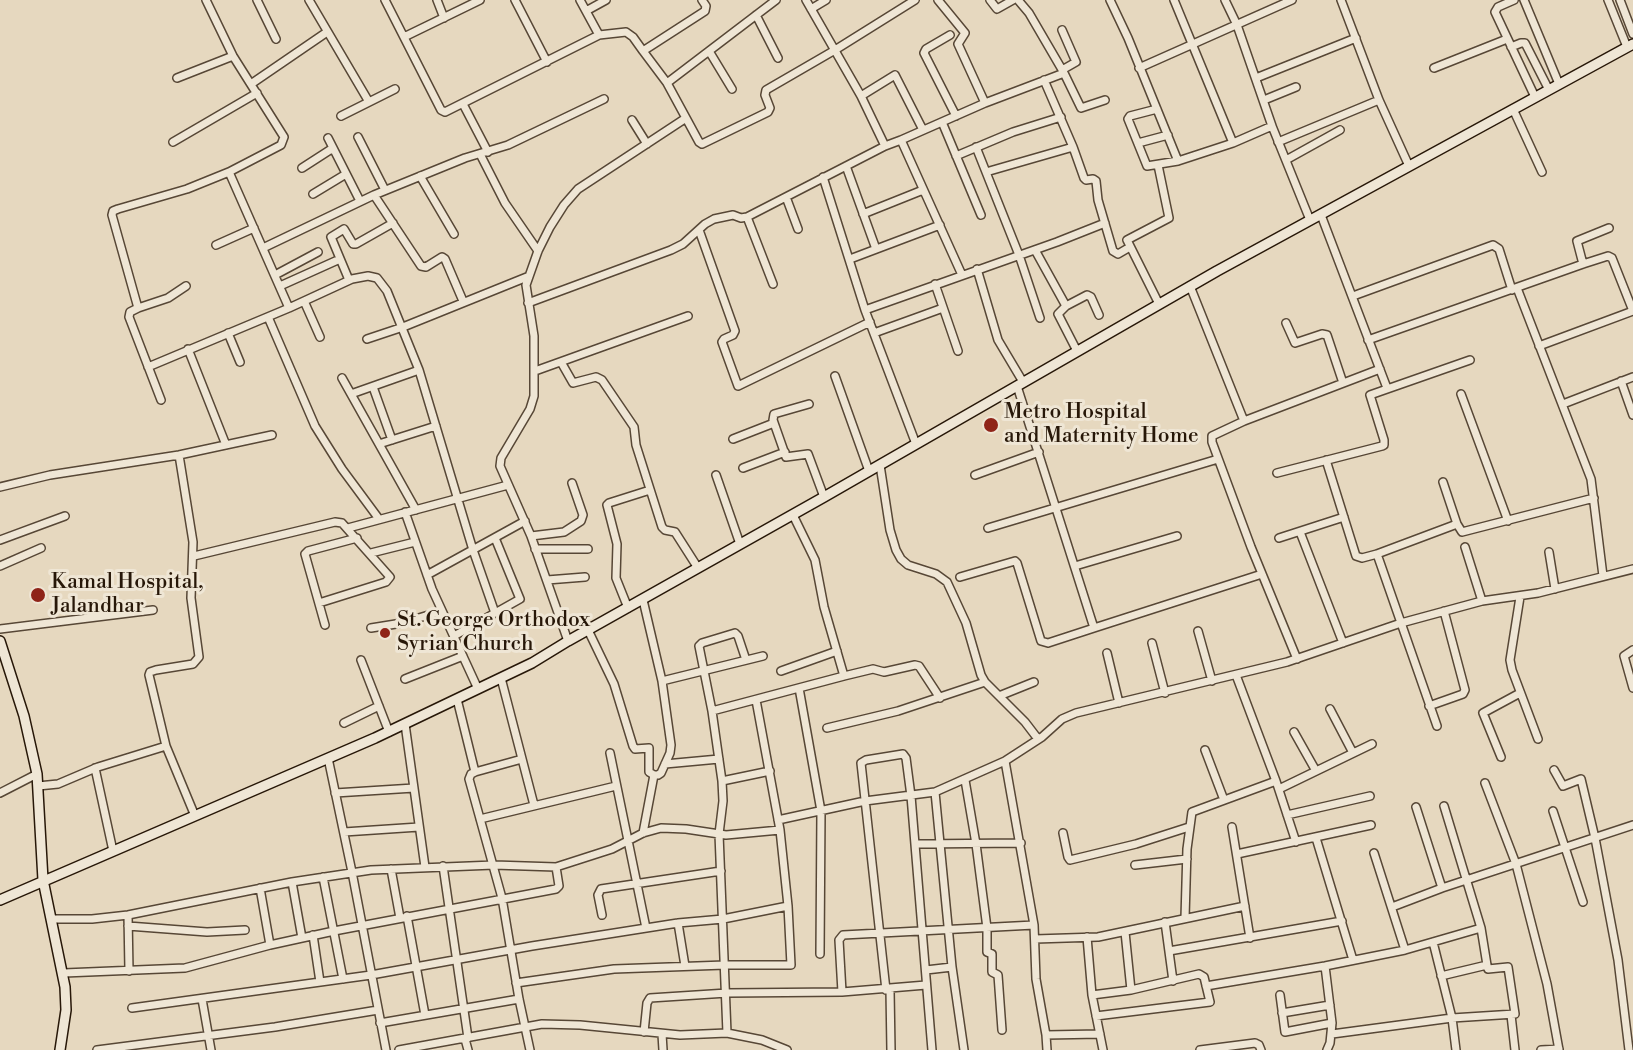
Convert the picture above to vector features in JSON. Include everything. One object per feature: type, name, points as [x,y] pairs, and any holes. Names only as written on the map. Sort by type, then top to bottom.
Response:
[{"type":"main road","points":[[0,900],[389,732],[532,663],[1190,286],[1630,45]]},
{"type":"main road","points":[[0,641],[24,716],[37,774],[43,880],[64,974],[66,1010],[60,1050]]},
{"type":"street","points":[[138,308],[112,219],[113,211],[186,189],[229,172],[281,145],[284,140],[283,134],[233,56],[206,0]]},
{"type":"street","points":[[257,0],[276,39]]},
{"type":"street","points":[[309,0],[369,102]]},
{"type":"street","points":[[385,0],[441,110],[447,111],[463,104],[599,35],[626,32],[633,37],[667,83],[699,142],[704,143],[768,112],[770,108],[765,95],[766,90],[915,0]]},
{"type":"street","points":[[437,0],[444,18]]},
{"type":"street","points":[[404,37],[480,0]]},
{"type":"street","points":[[515,0],[547,62]]},
{"type":"street","points":[[580,0],[599,35]]},
{"type":"street","points":[[586,11],[606,0]]},
{"type":"street","points":[[643,51],[705,11],[706,6],[702,0]]},
{"type":"street","points":[[667,83],[776,0]]},
{"type":"street","points":[[806,0],[861,96],[885,146]]},
{"type":"street","points":[[811,9],[826,0]]},
{"type":"street","points":[[938,0],[965,34],[958,44],[986,103]]},
{"type":"street","points":[[990,0],[997,9],[1016,0],[1029,13],[1063,71],[1081,108],[1105,100]]},
{"type":"street","points":[[1110,0],[1178,161]]},
{"type":"street","points":[[1174,0],[1233,142]]},
{"type":"street","points":[[1225,0],[1237,25],[1272,126],[1310,220]]},
{"type":"street","points":[[1139,68],[1292,0]]},
{"type":"street","points":[[1341,0],[1379,100],[1409,166]]},
{"type":"street","points":[[1515,0],[1498,7],[1495,12],[1535,97]]},
{"type":"street","points":[[1524,0],[1559,84]]},
{"type":"street","points":[[1608,0],[1630,45]]},
{"type":"street","points":[[1620,0],[1633,34]]},
{"type":"street","points":[[756,15],[778,58]]},
{"type":"street","points":[[528,303],[671,250],[683,244],[709,221],[729,215],[747,217],[885,146],[1063,71],[1076,62],[1062,30]]},
{"type":"street","points":[[251,84],[327,32]]},
{"type":"street","points":[[950,35],[926,49],[924,53],[956,116]]},
{"type":"street","points":[[1256,78],[1356,38]]},
{"type":"street","points":[[1434,68],[1507,39]]},
{"type":"street","points":[[1511,47],[1525,43],[1549,90]]},
{"type":"street","points":[[709,51],[732,89]]},
{"type":"street","points":[[177,78],[233,56]]},
{"type":"street","points":[[861,96],[895,75],[923,130]]},
{"type":"street","points":[[1044,80],[1074,147],[1085,180],[1096,181],[1098,200],[1114,253],[1118,254],[1130,247]]},
{"type":"street","points":[[1264,100],[1296,87]]},
{"type":"street","points":[[340,116],[395,89]]},
{"type":"street","points":[[173,142],[257,93]]},
{"type":"street","points":[[262,248],[385,190],[523,138],[604,99]]},
{"type":"street","points":[[1278,142],[1379,100]]},
{"type":"street","points":[[463,104],[506,203],[538,250]]},
{"type":"street","points":[[1157,109],[1129,118],[1147,166],[1178,161],[1272,126]]},
{"type":"street","points":[[1513,109],[1542,172]]},
{"type":"street","points":[[568,641],[531,536],[500,466],[501,458],[530,409],[535,389],[534,336],[526,292],[527,277],[538,250],[564,205],[578,189],[686,117]]},
{"type":"street","points":[[956,156],[1061,117]]},
{"type":"street","points":[[632,120],[647,144]]},
{"type":"street","points":[[942,122],[981,215]]},
{"type":"street","points":[[1286,160],[1340,130]]},
{"type":"street","points":[[1138,143],[1168,135]]},
{"type":"street","points":[[328,138],[360,201]]},
{"type":"street","points":[[358,138],[385,190]]},
{"type":"street","points":[[901,140],[962,275]]},
{"type":"street","points":[[976,147],[1019,255],[1040,318]]},
{"type":"street","points":[[986,172],[1074,147]]},
{"type":"street","points":[[303,168],[333,148]]},
{"type":"street","points":[[1158,165],[1170,217],[1128,239],[1159,304]]},
{"type":"street","points":[[846,166],[876,249]]},
{"type":"street","points":[[229,172],[289,308]]},
{"type":"street","points":[[313,194],[346,174]]},
{"type":"street","points":[[420,176],[454,234]]},
{"type":"street","points":[[823,177],[865,310],[916,444]]},
{"type":"street","points":[[863,214],[923,190]]},
{"type":"street","points":[[374,195],[420,266],[426,267],[444,257],[463,301]]},
{"type":"street","points":[[786,197],[798,230]]},
{"type":"street","points":[[1321,215],[1387,387]]},
{"type":"street","points":[[747,217],[773,284]]},
{"type":"street","points":[[349,280],[331,237],[341,230],[346,231],[353,244],[356,244],[393,223]]},
{"type":"street","points":[[865,310],[1105,223]]},
{"type":"street","points":[[850,259],[939,225]]},
{"type":"street","points":[[216,245],[254,228]]},
{"type":"street","points":[[1583,264],[1577,242],[1609,228]]},
{"type":"street","points":[[699,230],[735,331],[722,342],[738,386],[870,322]]},
{"type":"street","points":[[1353,296],[1493,245],[1499,249],[1586,463],[1594,498],[1603,576]]},
{"type":"street","points":[[1035,250],[1066,306]]},
{"type":"street","points":[[275,275],[318,252]]},
{"type":"street","points":[[1368,340],[1583,264],[1608,256],[1612,258],[1631,301],[1633,311],[1539,346]]},
{"type":"street","points":[[280,286],[340,259]]},
{"type":"street","points":[[977,269],[998,340],[1020,384],[1094,628]]},
{"type":"street","points":[[148,367],[289,308],[349,280],[360,276],[376,278],[387,291],[419,370],[473,550],[495,614]]},
{"type":"street","points":[[367,339],[403,327],[527,277]]},
{"type":"street","points":[[935,284],[958,351]]},
{"type":"street","points":[[161,400],[129,318],[130,312],[168,298],[186,286]]},
{"type":"street","points":[[1190,286],[1244,421]]},
{"type":"street","points":[[1077,351],[1058,314],[1066,306],[1087,295],[1099,315]]},
{"type":"street","points":[[304,301],[320,337]]},
{"type":"street","points":[[874,333],[943,308]]},
{"type":"street","points":[[535,371],[688,316]]},
{"type":"street","points":[[268,317],[315,426],[342,469],[379,519]]},
{"type":"street","points":[[1286,323],[1295,343],[1322,334],[1327,335],[1343,383]]},
{"type":"street","points":[[228,333],[240,362]]},
{"type":"street","points":[[188,349],[226,446]]},
{"type":"street","points":[[1277,473],[1384,445],[1369,397],[1387,387],[1470,360]]},
{"type":"street","points":[[561,362],[573,383],[596,377],[602,380],[636,430],[636,445],[662,527],[677,534],[698,568]]},
{"type":"street","points":[[1297,659],[1218,459],[1212,436],[1244,421],[1380,369]]},
{"type":"street","points":[[351,394],[419,370]]},
{"type":"street","points":[[835,376],[869,471]]},
{"type":"street","points":[[1563,404],[1633,377]]},
{"type":"street","points":[[342,378],[416,510]]},
{"type":"street","points":[[1621,381],[1633,415]]},
{"type":"street","points":[[373,387],[392,440]]},
{"type":"street","points":[[1461,394],[1508,521]]},
{"type":"street","points":[[808,404],[774,414],[772,418],[784,453],[788,458],[808,454],[825,497]]},
{"type":"street","points":[[733,439],[774,423]]},
{"type":"street","points":[[379,444],[436,426]]},
{"type":"street","points":[[0,487],[50,475],[179,455],[272,435]]},
{"type":"street","points":[[975,475],[1039,452]]},
{"type":"street","points":[[742,468],[784,453]]},
{"type":"street","points":[[179,455],[194,556],[191,598],[199,657],[193,664],[156,670],[150,672],[149,675],[166,746],[195,816]]},
{"type":"street","points":[[988,528],[1218,459]]},
{"type":"street","points":[[1326,460],[1357,558],[1377,554],[1457,524]]},
{"type":"street","points":[[880,465],[890,530],[896,550],[908,565],[936,574],[947,582],[966,623],[977,668],[985,682],[1025,722],[1038,739]]},
{"type":"street","points":[[716,475],[740,544]]},
{"type":"street","points":[[1443,482],[1459,530],[1466,532],[1594,498]]},
{"type":"street","points":[[531,536],[564,532],[582,521],[583,515],[572,483]]},
{"type":"street","points":[[348,528],[508,485]]},
{"type":"street","points":[[628,608],[616,578],[617,544],[607,506],[609,503],[650,489]]},
{"type":"street","points":[[405,512],[427,575],[478,689]]},
{"type":"street","points":[[793,514],[816,560],[824,607],[844,675]]},
{"type":"street","points":[[0,540],[65,516]]},
{"type":"street","points":[[1279,538],[1344,517]]},
{"type":"street","points":[[427,575],[525,521]]},
{"type":"street","points":[[194,556],[335,522],[342,523],[390,575],[388,581],[319,603]]},
{"type":"street","points":[[1300,532],[1343,643]]},
{"type":"street","points":[[1075,566],[1178,536]]},
{"type":"street","points":[[325,626],[306,552],[357,538]]},
{"type":"street","points":[[454,636],[520,599],[495,538]]},
{"type":"street","points":[[370,553],[415,542]]},
{"type":"street","points":[[1465,547],[1482,601]]},
{"type":"street","points":[[0,566],[41,548]]},
{"type":"street","points":[[535,549],[588,549]]},
{"type":"street","points":[[1549,552],[1555,589]]},
{"type":"street","points":[[1377,554],[1437,726]]},
{"type":"street","points":[[960,577],[1015,561],[1041,641],[1048,643],[1262,573]]},
{"type":"street","points":[[778,820],[865,801],[935,792],[1005,761],[1068,715],[1297,659],[1401,623],[1482,601],[1520,597],[1633,569]]},
{"type":"street","points":[[547,580],[585,577]]},
{"type":"street","points":[[1520,597],[1510,660],[1538,739]]},
{"type":"street","points":[[588,630],[614,684],[633,746],[635,749],[649,748],[649,772],[659,775],[670,753],[671,745],[662,681],[643,600]]},
{"type":"street","points":[[0,629],[153,610]]},
{"type":"street","points":[[371,628],[402,623],[442,611]]},
{"type":"street","points":[[1430,706],[1463,694],[1466,690],[1444,611]]},
{"type":"street","points":[[1198,631],[1212,681]]},
{"type":"street","points":[[727,1033],[719,834],[723,801],[722,781],[700,644],[734,633],[738,636],[746,660]]},
{"type":"street","points":[[1152,643],[1165,693]]},
{"type":"street","points":[[1633,650],[1624,656],[1633,688]]},
{"type":"street","points":[[781,671],[837,651]]},
{"type":"street","points":[[1107,653],[1119,703]]},
{"type":"street","points":[[405,679],[463,656]]},
{"type":"street","points":[[662,681],[763,656]]},
{"type":"street","points":[[361,660],[389,732]]},
{"type":"street","points":[[712,711],[844,675],[873,669],[884,672],[917,666],[939,698]]},
{"type":"street","points":[[1236,675],[1279,789],[1296,842]]},
{"type":"street","points":[[501,678],[534,806]]},
{"type":"street","points":[[827,728],[898,711],[985,682]]},
{"type":"street","points":[[999,696],[1034,682]]},
{"type":"street","points":[[799,688],[821,811],[820,954]]},
{"type":"street","points":[[1501,757],[1483,712],[1520,693]]},
{"type":"street","points":[[457,699],[475,772]]},
{"type":"street","points":[[516,983],[614,969],[792,964],[780,830],[756,700]]},
{"type":"street","points":[[344,723],[379,706]]},
{"type":"street","points":[[1330,709],[1353,753]]},
{"type":"street","points":[[405,724],[425,867]]},
{"type":"street","points":[[1294,732],[1316,771]]},
{"type":"street","points":[[1279,789],[1372,744]]},
{"type":"street","points":[[38,786],[58,784],[95,768],[166,746]]},
{"type":"street","points":[[1205,750],[1224,800]]},
{"type":"street","points":[[610,753],[646,928]]},
{"type":"street","points":[[891,1050],[888,990],[861,766],[863,761],[900,754],[906,758],[911,796],[932,1050]]},
{"type":"street","points":[[328,758],[386,1050]]},
{"type":"street","points":[[522,759],[475,772],[469,779],[502,898],[530,1050]]},
{"type":"street","points":[[665,764],[719,759]]},
{"type":"street","points":[[1005,761],[1034,925],[1036,979],[1047,1050]]},
{"type":"street","points":[[95,768],[112,851]]},
{"type":"street","points":[[1554,770],[1563,786],[1581,779],[1595,838],[1618,960],[1629,1050]]},
{"type":"street","points":[[722,781],[770,771]]},
{"type":"street","points":[[0,793],[37,774]]},
{"type":"street","points":[[643,833],[654,775]]},
{"type":"street","points":[[965,780],[987,928],[987,952],[992,954],[992,972],[998,975],[1002,1030]]},
{"type":"street","points":[[1185,918],[1189,827],[1192,812],[1276,781]]},
{"type":"street","points":[[1485,783],[1516,864],[1547,984],[1559,1049],[1541,1050]]},
{"type":"street","points":[[480,819],[616,786]]},
{"type":"street","points":[[335,793],[414,788]]},
{"type":"street","points":[[935,792],[952,967],[964,1050]]},
{"type":"street","points":[[1287,815],[1370,796]]},
{"type":"street","points":[[1332,1034],[1452,1018],[1511,1015],[1516,1012],[1508,967],[1488,969],[1481,928],[1468,879],[1444,806]]},
{"type":"street","points":[[1416,807],[1442,888]]},
{"type":"street","points":[[1552,811],[1583,903]]},
{"type":"street","points":[[1237,854],[1371,825]]},
{"type":"street","points":[[1392,907],[1468,879],[1633,825]]},
{"type":"street","points":[[344,832],[419,827]]},
{"type":"street","points":[[1063,833],[1070,860],[1136,844],[1189,827]]},
{"type":"street","points":[[1232,827],[1250,938]]},
{"type":"street","points":[[52,919],[92,919],[128,915],[352,872],[443,866],[556,867],[628,843],[643,833],[661,828],[719,834],[780,830]]},
{"type":"street","points":[[1316,838],[1353,960]]},
{"type":"street","points":[[915,844],[1021,843]]},
{"type":"street","points":[[1374,853],[1405,950]]},
{"type":"street","points":[[1135,865],[1187,859]]},
{"type":"street","points":[[443,866],[468,1050]]},
{"type":"street","points":[[64,974],[185,968],[313,935],[556,889],[559,886],[556,867]]},
{"type":"street","points":[[391,869],[416,967],[425,1015]]},
{"type":"street","points":[[602,915],[599,890],[721,871]]},
{"type":"street","points":[[324,878],[343,979]]},
{"type":"street","points":[[292,882],[302,938]]},
{"type":"street","points":[[260,888],[270,945]]},
{"type":"street","points":[[132,1008],[371,975],[646,928],[723,919],[788,906]]},
{"type":"street","points":[[1035,939],[1087,937],[1125,932],[1245,906]]},
{"type":"street","points":[[128,915],[129,971]]},
{"type":"street","points":[[1169,951],[1342,921]]},
{"type":"street","points":[[1165,922],[1173,981]]},
{"type":"street","points":[[678,923],[685,966]]},
{"type":"street","points":[[842,992],[839,938],[843,935],[1034,925]]},
{"type":"street","points":[[128,926],[207,932],[244,930]]},
{"type":"street","points":[[1206,986],[1405,950],[1481,928]]},
{"type":"street","points":[[1125,932],[1131,990]]},
{"type":"street","points":[[313,935],[320,982]]},
{"type":"street","points":[[1087,937],[1092,995],[1103,1050]]},
{"type":"street","points":[[1433,942],[1452,1018],[1456,1050]]},
{"type":"street","points":[[1441,976],[1487,965]]},
{"type":"street","points":[[1325,966],[1332,1023],[1332,1034],[1327,1050]]},
{"type":"street","points":[[926,970],[952,967]]},
{"type":"street","points":[[1092,995],[1131,990],[1202,974],[1210,1002],[1096,1016]]},
{"type":"street","points":[[644,1032],[649,999],[727,993],[888,990],[926,985]]},
{"type":"street","points":[[1280,995],[1285,1032],[1332,1023]]},
{"type":"street","points":[[202,999],[211,1050]]},
{"type":"street","points":[[380,1023],[519,999]]},
{"type":"street","points":[[1282,1013],[1330,1005]]},
{"type":"street","points":[[98,1050],[209,1036],[378,1010]]},
{"type":"street","points":[[1511,1015],[1515,1050]]},
{"type":"street","points":[[399,1050],[524,1026],[561,1024],[662,1034],[727,1033],[762,1040],[788,1050]]},
{"type":"street","points":[[662,1034],[663,1050]]},
{"type":"street","points":[[1046,1035],[1100,1034]]},
{"type":"street","points":[[1200,1050],[1255,1043],[1261,1050]]},
{"type":"place","name":"Metro Hospital and Maternity Home","points":[[991,425]]},
{"type":"place","name":"Kamal Hospital, Jalandhar","points":[[38,595]]},
{"type":"place","name":"St. George Orthodox Syrian Church","points":[[385,633]]}]
